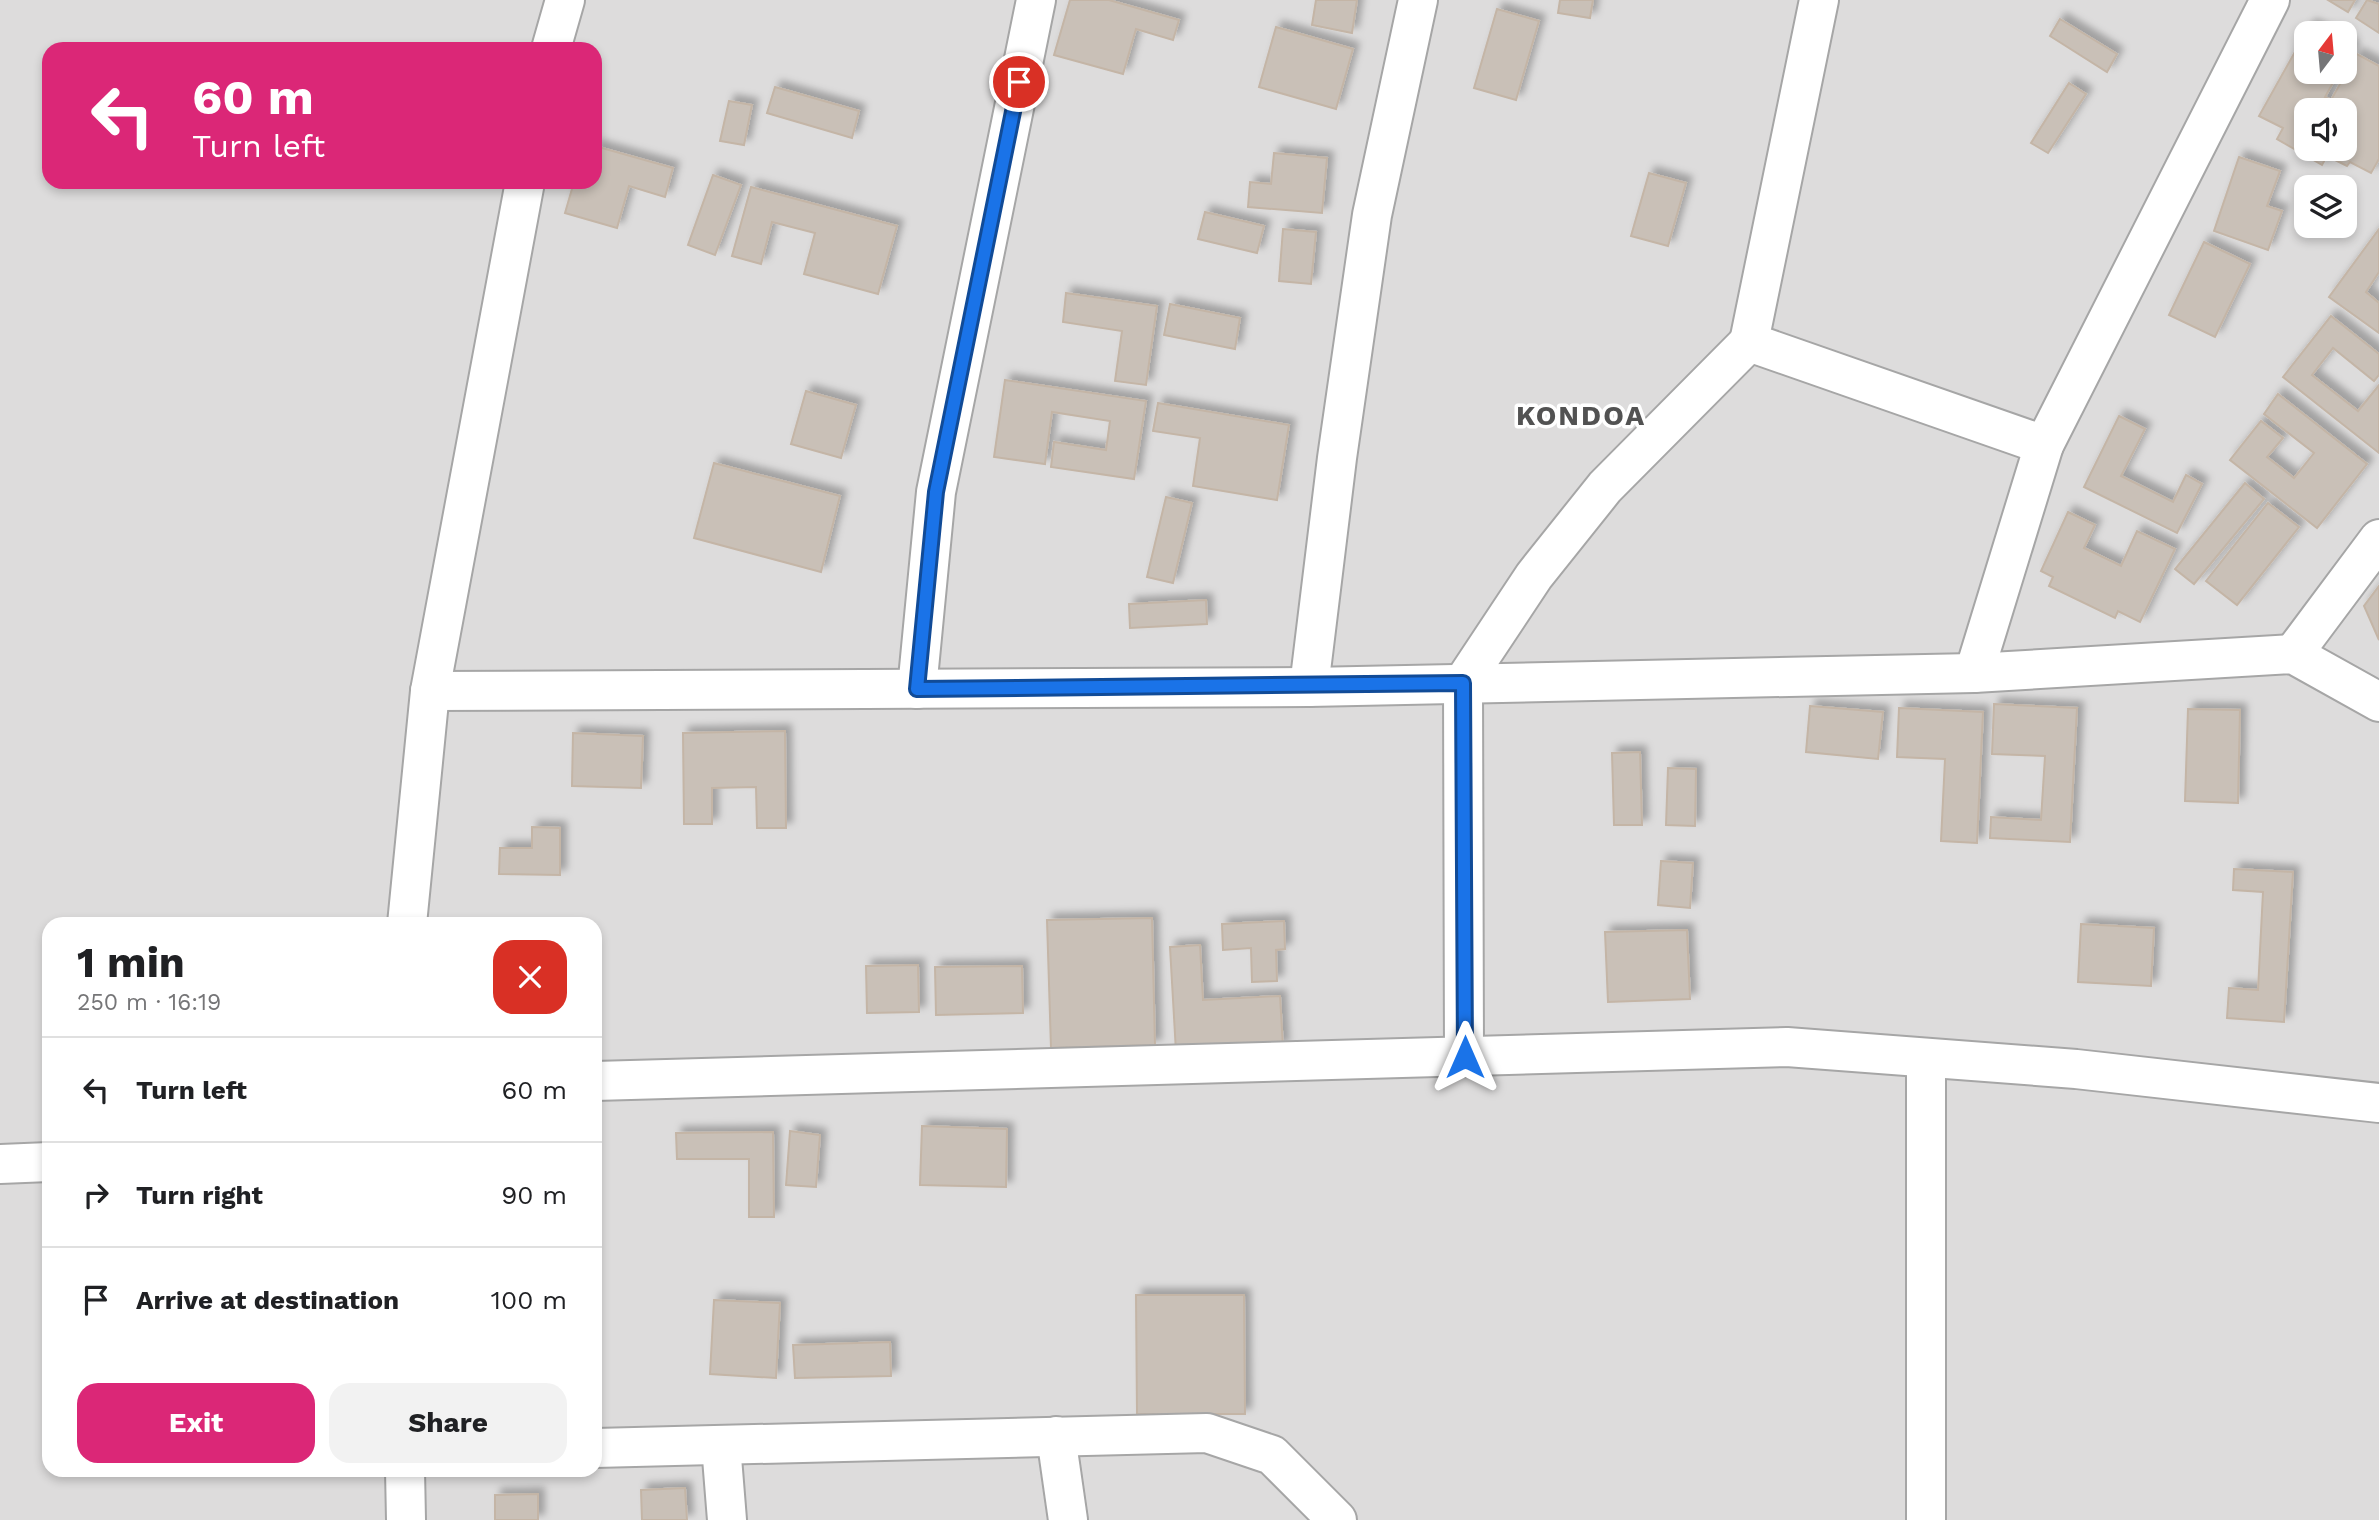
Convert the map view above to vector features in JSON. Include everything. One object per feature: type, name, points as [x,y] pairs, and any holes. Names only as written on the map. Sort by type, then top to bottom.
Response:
[{"type":"street","points":[[553,42],[565,0]]},
{"type":"street","points":[[917,689],[936,492],[1036,0]]},
{"type":"street","points":[[1308,687],[1372,215],[1418,0]]},
{"type":"street","points":[[1465,1057],[1463,683],[1534,576],[1605,487],[1749,342],[1819,0]]},
{"type":"street","points":[[1974,673],[2044,445],[2270,0]]},
{"type":"street","points":[[408,917],[430,691],[524,189]]},
{"type":"street","points":[[1749,342],[2044,445]]},
{"type":"street","points":[[2293,654],[2379,539]]},
{"type":"street","points":[[430,691],[1308,687],[1974,673],[2293,654],[2379,702]]},
{"type":"street","points":[[602,1081],[1787,1047],[2076,1069],[2379,1103]]},
{"type":"street","points":[[1926,1058],[1926,1520]]},
{"type":"street","points":[[0,1164],[42,1162]]},
{"type":"street","points":[[602,1448],[1207,1433],[1272,1455],[1337,1520]]},
{"type":"street","points":[[1056,1436],[1068,1520]]},
{"type":"street","points":[[720,1445],[727,1520]]},
{"type":"street","points":[[405,1477],[406,1520]]},
{"type":"shaded area","points":[[0,0],[2379,0],[2379,1520],[0,1520]]},
{"type":"building","points":[[1070,0],[1109,0],[1179,20],[1173,40],[1136,29],[1123,74],[1054,55]]},
{"type":"building","points":[[1316,0],[1357,0],[1352,33],[1312,25]]},
{"type":"building","points":[[1560,0],[1593,0],[1590,18],[1558,13]]},
{"type":"building","points":[[2328,0],[2355,0],[2348,12]]},
{"type":"building","points":[[2367,0],[2379,4],[2379,33],[2356,18]]},
{"type":"building","points":[[1497,9],[1539,21],[1516,100],[1474,88]]},
{"type":"building","points":[[2060,19],[2117,54],[2107,72],[2050,36]]},
{"type":"building","points":[[1276,27],[1353,49],[1336,109],[1259,87]]},
{"type":"building","points":[[2294,54],[2294,84],[2332,84],[2325,97],[2327,98],[2294,98],[2294,149],[2277,139],[2283,128],[2259,116]]},
{"type":"building","points":[[2357,54],[2379,66],[2379,159],[2371,173],[2350,162],[2347,166],[2337,161],[2357,161],[2357,98],[2332,98],[2340,84],[2357,84]]},
{"type":"building","points":[[2069,83],[2086,94],[2048,153],[2031,143]]},
{"type":"building","points":[[775,87],[859,111],[852,138],[767,113]]},
{"type":"building","points":[[729,101],[752,105],[744,145],[720,141]]},
{"type":"building","points":[[602,148],[673,168],[665,197],[629,186],[617,228],[565,213],[572,189],[602,189]]},
{"type":"building","points":[[1274,153],[1327,158],[1322,213],[1248,207],[1250,182],[1271,184]]},
{"type":"building","points":[[2239,157],[2280,171],[2267,206],[2282,211],[2268,250],[2214,231]]},
{"type":"building","points":[[1649,173],[1686,183],[1668,246],[1631,236]]},
{"type":"building","points":[[713,175],[741,185],[715,255],[688,245]]},
{"type":"building","points":[[751,187],[897,226],[878,294],[804,274],[815,233],[772,222],[761,264],[732,256]]},
{"type":"building","points":[[1205,212],[1264,226],[1257,253],[1198,239]]},
{"type":"building","points":[[1283,229],[1316,232],[1311,284],[1279,281]]},
{"type":"building","points":[[2379,229],[2379,272],[2366,292],[2379,303],[2379,333],[2329,297]]},
{"type":"building","points":[[2204,242],[2250,264],[2215,337],[2169,315]]},
{"type":"building","points":[[1066,293],[1157,306],[1146,385],[1115,381],[1122,331],[1063,322]]},
{"type":"building","points":[[1170,304],[1240,318],[1235,349],[1164,335]]},
{"type":"building","points":[[2331,316],[2379,354],[2379,375],[2374,381],[2333,348],[2312,375],[2358,411],[2379,385],[2379,453],[2283,377]]},
{"type":"building","points":[[1005,380],[1146,401],[1134,479],[1051,467],[1054,442],[1106,450],[1110,421],[1052,412],[1045,464],[994,457]]},
{"type":"building","points":[[806,391],[856,405],[841,458],[791,444]]},
{"type":"building","points":[[2278,394],[2367,464],[2317,528],[2230,460],[2261,421],[2283,438],[2267,457],[2294,478],[2314,453],[2264,414]]},
{"type":"building","points":[[1158,403],[1289,425],[1277,500],[1193,486],[1200,438],[1153,431]]},
{"type":"building","points":[[2119,416],[2145,429],[2121,476],[2173,502],[2186,475],[2202,484],[2177,533],[2084,487]]},
{"type":"building","points":[[714,463],[840,496],[821,572],[694,538]]},
{"type":"building","points":[[2245,483],[2264,499],[2194,584],[2175,569]]},
{"type":"building","points":[[1166,497],[1192,503],[1173,583],[1147,577]]},
{"type":"building","points":[[2268,503],[2299,527],[2237,605],[2206,581]]},
{"type":"building","points":[[2068,512],[2095,525],[2084,548],[2121,566],[2137,531],[2175,549],[2140,622],[2118,611],[2115,618],[2049,586],[2053,577],[2041,571]]},
{"type":"building","points":[[2379,586],[2379,640],[2364,606]]},
{"type":"building","points":[[1206,600],[1207,624],[1130,628],[1129,604]]},
{"type":"building","points":[[1994,704],[2077,708],[2070,842],[1990,838],[1991,817],[2041,820],[2045,756],[1992,754]]},
{"type":"building","points":[[1810,706],[1883,712],[1878,759],[1806,752]]},
{"type":"building","points":[[1899,708],[1983,712],[1977,843],[1941,841],[1945,759],[1897,757]]},
{"type":"building","points":[[2188,709],[2240,710],[2238,803],[2185,801]]},
{"type":"building","points":[[785,731],[786,828],[757,828],[756,787],[712,788],[712,824],[684,824],[683,733]]},
{"type":"building","points":[[573,733],[643,736],[641,788],[572,786]]},
{"type":"building","points":[[1640,752],[1642,825],[1614,825],[1612,753]]},
{"type":"building","points":[[1668,768],[1696,769],[1695,826],[1666,825]]},
{"type":"building","points":[[532,827],[560,828],[560,875],[499,874],[500,848],[532,848]]},
{"type":"building","points":[[1661,861],[1693,863],[1690,908],[1658,905]]},
{"type":"building","points":[[2234,869],[2293,872],[2284,1022],[2227,1018],[2229,988],[2258,990],[2263,892],[2233,890]]},
{"type":"building","points":[[1152,918],[1155,1045],[1051,1048],[1047,920]]},
{"type":"building","points":[[1284,921],[1285,949],[1276,950],[1277,981],[1252,982],[1251,948],[1223,950],[1222,924]]},
{"type":"building","points":[[2081,924],[2154,928],[2151,986],[2078,982]]},
{"type":"building","points":[[1687,930],[1690,999],[1608,1002],[1605,932]]},
{"type":"building","points":[[1200,945],[1203,1000],[1280,996],[1283,1047],[1176,1052],[1170,947]]},
{"type":"building","points":[[918,965],[919,1012],[867,1013],[866,966]]},
{"type":"building","points":[[1022,966],[1023,1013],[936,1015],[935,967]]},
{"type":"building","points":[[922,1126],[1007,1129],[1006,1187],[920,1185]]},
{"type":"building","points":[[790,1131],[820,1135],[816,1187],[786,1185]]},
{"type":"building","points":[[773,1132],[774,1217],[749,1217],[749,1159],[677,1159],[676,1133]]},
{"type":"building","points":[[1136,1295],[1244,1295],[1245,1414],[1137,1414]]},
{"type":"building","points":[[714,1300],[780,1303],[776,1378],[710,1374]]},
{"type":"building","points":[[890,1342],[891,1376],[795,1378],[793,1345]]},
{"type":"building","points":[[685,1488],[687,1520],[642,1520],[641,1490]]},
{"type":"building","points":[[538,1494],[538,1520],[495,1520],[495,1495]]},
{"type":"district","name":"KONDOA","points":[[1581,415]]},
{"type":"route","points":[[1019,82],[936,492],[917,689],[1308,687],[1463,683],[1465,1057]]}]
